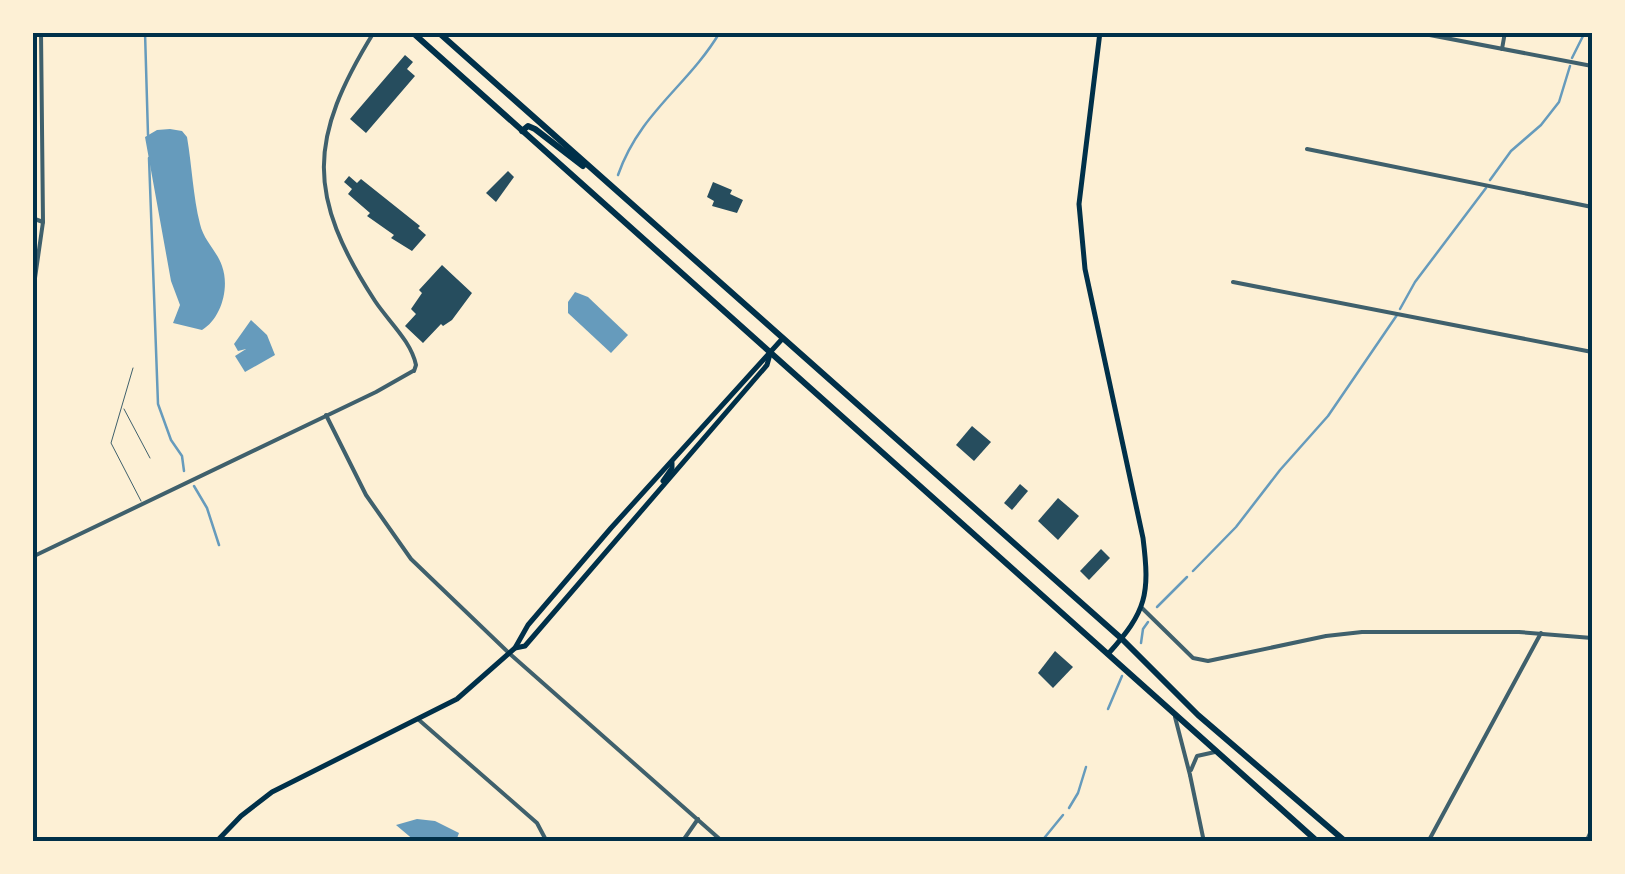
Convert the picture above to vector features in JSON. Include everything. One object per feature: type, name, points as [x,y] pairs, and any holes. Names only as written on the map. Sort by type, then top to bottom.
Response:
[{"type":"highway","points":[[412,32],[1318,842]]},
{"type":"highway","points":[[438,32],[1122,639],[1198,715],[1346,842]]},
{"type":"highway","points":[[522,132],[528,126],[535,129],[604,180]]},
{"type":"main road","points":[[1100,32],[1079,224],[1143,538],[1148,581],[1142,608],[1108,654]]},
{"type":"main road","points":[[216,842],[272,792],[457,699],[510,654],[540,611],[783,338]]},
{"type":"main road","points":[[515,648],[524,646],[767,365],[770,354]]},
{"type":"main road","points":[[650,500],[672,468],[672,462]]},
{"type":"street","points":[[32,298],[43,222],[41,32]]},
{"type":"street","points":[[32,557],[413,371],[416,366],[410,349],[351,262],[325,197],[324,148],[333,110],[374,32]]},
{"type":"street","points":[[1414,32],[1592,66]]},
{"type":"street","points":[[1502,48],[1505,32]]},
{"type":"street","points":[[1308,149],[1592,207]]},
{"type":"street","points":[[32,218],[43,222]]},
{"type":"street","points":[[1234,282],[1592,352]]},
{"type":"street","points":[[326,415],[366,495],[410,559],[510,654],[723,842]]},
{"type":"street","points":[[1142,608],[1193,658],[1208,661],[1362,632],[1541,633],[1592,638]]},
{"type":"street","points":[[1428,842],[1541,633]]},
{"type":"street","points":[[1173,713],[1204,842]]},
{"type":"street","points":[[419,720],[537,823],[547,842]]},
{"type":"street","points":[[1190,775],[1197,756],[1216,752]]},
{"type":"street","points":[[682,842],[698,819]]},
{"type":"street","points":[[1589,838],[1592,829]]},
{"type":"lane","points":[[134,368],[112,444],[142,504]]},
{"type":"lane","points":[[122,406],[150,458]]},
{"type":"water","points":[[157,130],[182,131],[187,137],[200,224],[224,275],[219,311],[202,330],[173,323],[180,305],[171,281],[145,137]]},
{"type":"water","points":[[575,292],[588,297],[628,335],[611,353],[568,313],[568,302]]},
{"type":"water","points":[[251,320],[267,335],[275,355],[245,372],[235,356],[246,349],[238,351],[234,344]]},
{"type":"water","points":[[417,819],[435,821],[459,833],[456,841],[415,841],[396,825]]},
{"type":"building","points":[[405,55],[413,62],[407,69],[415,76],[366,133],[350,119]]},
{"type":"building","points":[[508,171],[514,177],[496,202],[486,193]]},
{"type":"building","points":[[349,176],[357,183],[361,179],[420,226],[426,235],[412,251],[391,238],[394,235],[367,216],[370,213],[348,194],[352,189],[344,182]]},
{"type":"building","points":[[713,182],[743,200],[737,213],[712,206],[714,201],[707,197]]},
{"type":"building","points":[[442,265],[472,293],[452,320],[441,324],[423,343],[405,326],[416,314],[411,309],[422,293],[419,290]]},
{"type":"building","points":[[972,426],[991,442],[974,461],[956,445]]},
{"type":"building","points":[[1020,484],[1028,491],[1012,510],[1004,503]]},
{"type":"building","points":[[1058,498],[1079,516],[1058,540],[1038,521]]},
{"type":"building","points":[[1101,549],[1110,558],[1089,580],[1080,571]]},
{"type":"building","points":[[1055,651],[1073,667],[1053,688],[1038,673]]},
{"type":"waterway","points":[[145,32],[148,135]]},
{"type":"waterway","points":[[618,175],[639,134],[720,32]]},
{"type":"waterway","points":[[1572,58],[1585,32]]},
{"type":"waterway","points":[[1490,180],[1511,151],[1541,125],[1559,102],[1570,66]]},
{"type":"waterway","points":[[149,158],[158,404],[171,440],[182,456],[184,471]]},
{"type":"waterway","points":[[1400,309],[1415,282],[1486,188]]},
{"type":"waterway","points":[[1193,571],[1236,527],[1328,416],[1397,315]]},
{"type":"waterway","points":[[194,486],[207,508],[219,545]]},
{"type":"waterway","points":[[1157,607],[1187,577]]},
{"type":"waterway","points":[[1141,643],[1148,622]]},
{"type":"waterway","points":[[1108,709],[1122,676]]},
{"type":"waterway","points":[[1069,808],[1086,767]]},
{"type":"waterway","points":[[1041,842],[1063,815]]}]
